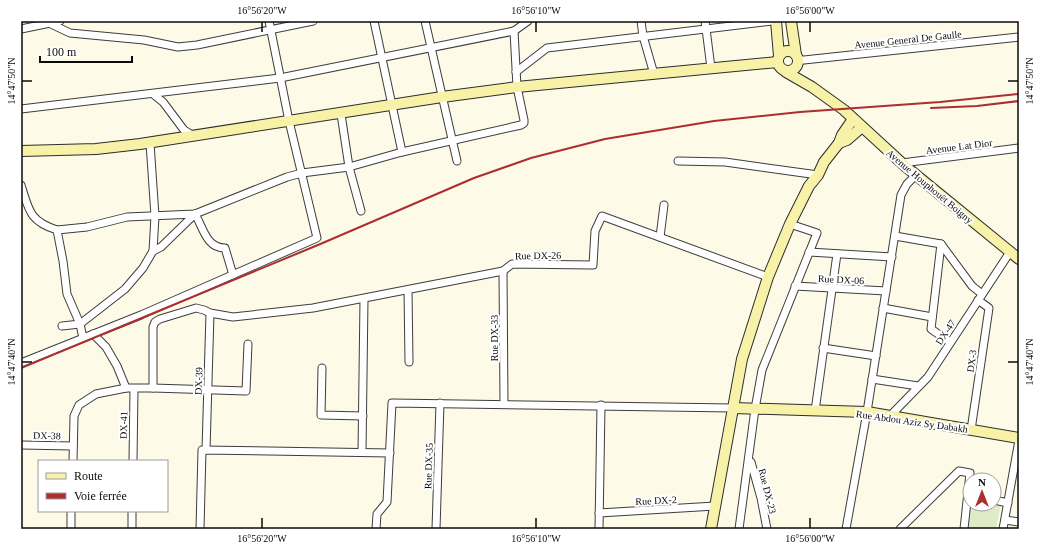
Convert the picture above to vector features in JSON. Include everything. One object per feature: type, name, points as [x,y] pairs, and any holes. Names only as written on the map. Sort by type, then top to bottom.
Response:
[{"type":"street","points":[[21,29],[60,21]]},
{"type":"street","points":[[21,363],[141,315],[317,238],[289,121],[269,21]]},
{"type":"street","points":[[49,23],[70,33],[144,40],[178,46],[197,45],[313,21]]},
{"type":"street","points":[[374,21],[402,152]]},
{"type":"street","points":[[425,21],[457,161]]},
{"type":"street","points":[[21,109],[280,78],[514,31],[528,21]]},
{"type":"street","points":[[641,21],[643,36],[654,74]]},
{"type":"street","points":[[705,21],[711,68]]},
{"type":"street","points":[[516,72],[547,48],[772,21]]},
{"type":"street","points":[[776,21],[778,59],[780,68],[786,72],[792,71],[797,60],[791,21]]},
{"type":"street","points":[[21,185],[35,219],[46,226],[57,230],[87,226],[127,217],[195,214],[287,177],[302,173],[350,167],[402,152],[494,132],[524,123],[517,87],[514,31]]},
{"type":"street","name":"Avenue General De Gaulle","points":[[797,60],[1019,37]]},
{"type":"street","points":[[21,151],[96,149],[150,143],[442,97],[517,87],[711,68],[778,59],[787,51],[797,60],[812,87]]},
{"type":"street","name":"Avenue Houphouët Boigny","points":[[786,72],[812,87],[844,110],[916,175],[1019,259]]},
{"type":"street","points":[[153,94],[163,102],[184,130],[192,136]]},
{"type":"street","points":[[341,114],[350,167],[361,211]]},
{"type":"street","points":[[711,529],[742,360],[768,277],[790,224],[810,186],[853,119]]},
{"type":"street","points":[[839,143],[847,140],[862,127]]},
{"type":"street","points":[[62,326],[80,324],[124,289],[143,268],[153,251],[155,216],[150,143]]},
{"type":"street","name":"Avenue Lat Dior","points":[[902,163],[1019,148]]},
{"type":"street","points":[[678,161],[725,162],[818,175]]},
{"type":"street","points":[[846,529],[867,412],[901,195],[916,175]]},
{"type":"street","points":[[664,205],[660,237],[768,277]]},
{"type":"street","points":[[153,251],[161,247],[195,214]]},
{"type":"street","points":[[195,214],[204,235],[208,240],[216,246],[225,248],[233,275]]},
{"type":"street","name":"Rue DX-26","points":[[155,322],[160,319],[196,308],[226,317],[244,317],[312,308],[503,271],[512,264],[593,265],[595,231],[602,216],[660,237]]},
{"type":"street","points":[[739,529],[750,458],[755,409],[762,370],[817,233],[790,224]]},
{"type":"street","points":[[57,230],[67,294],[80,324],[83,338]]},
{"type":"street","points":[[895,236],[941,244],[980,297]]},
{"type":"street","points":[[941,244],[931,329],[950,342]]},
{"type":"street","points":[[809,252],[892,257]]},
{"type":"street","name":"DX-47","points":[[890,416],[928,377],[1010,252]]},
{"type":"street","points":[[814,411],[837,254]]},
{"type":"street","name":"Rue DX-33","points":[[503,271],[504,404]]},
{"type":"street","name":"Rue DX-06","points":[[795,286],[886,291]]},
{"type":"street","points":[[408,290],[409,362]]},
{"type":"street","name":"DX-3","points":[[971,430],[989,308],[980,297]]},
{"type":"street","points":[[362,452],[364,299]]},
{"type":"street","points":[[883,308],[932,317]]},
{"type":"street","name":"DX-39","points":[[200,529],[208,390],[210,313]]},
{"type":"street","points":[[141,315],[155,322],[153,326],[153,388]]},
{"type":"street","points":[[94,334],[106,347],[130,388]]},
{"type":"street","points":[[73,460],[74,416],[79,405],[96,394],[130,388],[246,392],[248,344]]},
{"type":"street","points":[[823,348],[876,356]]},
{"type":"street","points":[[322,368],[321,415],[363,416]]},
{"type":"street","points":[[872,379],[918,386]]},
{"type":"street","name":"DX-41","points":[[130,388],[133,460]]},
{"type":"street","points":[[376,529],[377,514],[387,502],[392,403],[733,408]]},
{"type":"street","name":"Rue DX-35","points":[[436,529],[440,403]]},
{"type":"street","points":[[599,529],[601,405]]},
{"type":"street","name":"Rue Abdou Aziz Sy Dabakh","points":[[733,408],[867,412],[1019,439]]},
{"type":"street","points":[[1004,529],[1019,439]]},
{"type":"street","name":"DX-38","points":[[21,445],[73,446]]},
{"type":"street","points":[[204,450],[390,453]]},
{"type":"street","name":"Rue DX-23","points":[[750,458],[761,498],[767,529]]},
{"type":"street","points":[[900,529],[958,471],[964,472]]},
{"type":"street","points":[[1002,501],[1008,502]]},
{"type":"street","name":"Rue DX-2","points":[[599,512],[715,506]]},
{"type":"street","points":[[71,512],[71,529]]},
{"type":"street","points":[[132,512],[132,529]]},
{"type":"street","points":[[964,529],[966,512]]},
{"type":"street","points":[[1005,520],[1019,522]]},
{"type":"green space","points":[[970,512],[999,512],[996,529],[968,529]]},
{"type":"railway","points":[[21,368],[318,245],[474,178],[531,158],[605,139],[714,121],[800,112],[940,102],[1019,94]]},
{"type":"railway","points":[[931,108],[977,106],[1019,101]]}]
